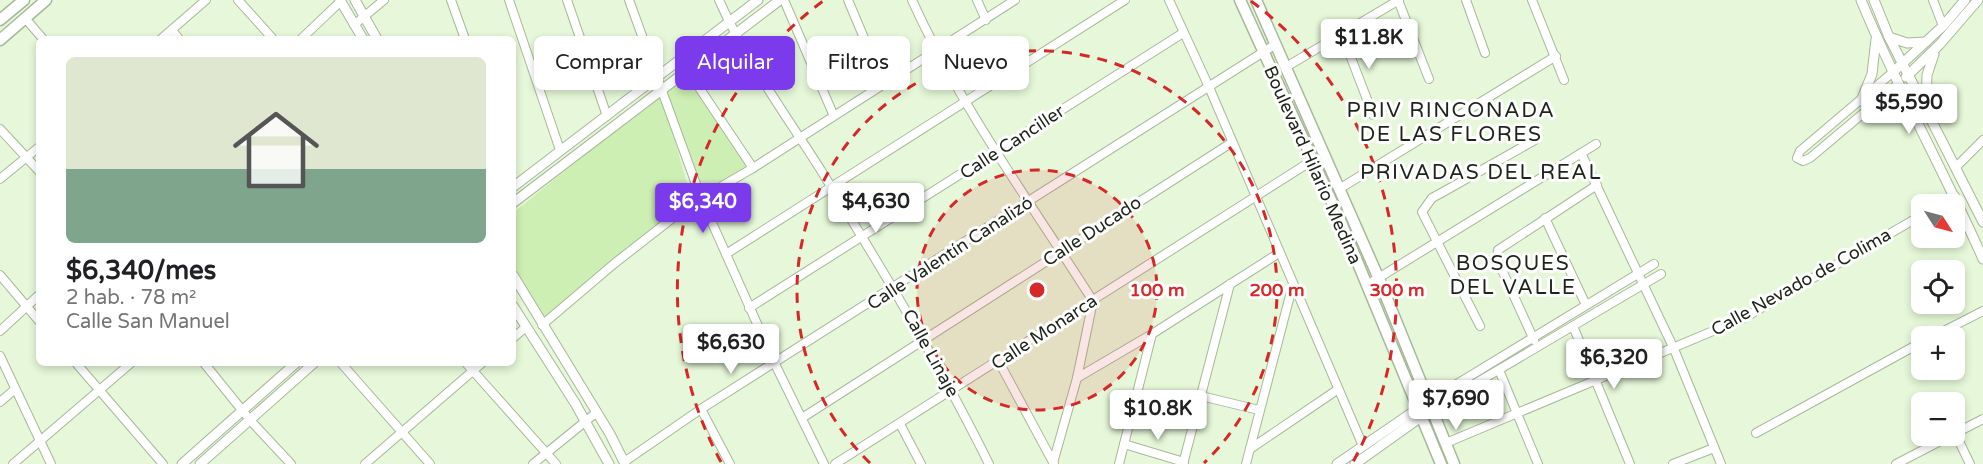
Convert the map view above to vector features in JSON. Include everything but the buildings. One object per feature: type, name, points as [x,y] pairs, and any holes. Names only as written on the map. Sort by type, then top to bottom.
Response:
[{"type":"main road","points":[[0,40],[46,0]]},
{"type":"main road","name":"Boulevard Hilario Medina","points":[[1240,0],[1313,160],[1442,464]]},
{"type":"main road","name":"Boulevard Hilario Medina","points":[[1256,0],[1379,279],[1454,464]]},
{"type":"main road","points":[[0,20],[15,2]]},
{"type":"main road","points":[[1401,364],[1411,358]]},
{"type":"street","points":[[165,36],[206,0]]},
{"type":"street","points":[[238,0],[270,36]]},
{"type":"street","points":[[304,36],[340,0],[361,36]]},
{"type":"street","points":[[355,0],[375,36]]},
{"type":"street","points":[[354,25],[384,0]]},
{"type":"street","points":[[451,0],[464,36]]},
{"type":"street","points":[[509,0],[560,150]]},
{"type":"street","points":[[567,0],[607,116]]},
{"type":"street","points":[[629,0],[642,36]]},
{"type":"street","name":"Calle Linaje","points":[[719,0],[735,35],[894,288],[952,390],[989,464]]},
{"type":"street","points":[[663,72],[758,0]]},
{"type":"street","points":[[735,35],[782,0],[833,114]]},
{"type":"street","points":[[848,0],[863,36]]},
{"type":"street","points":[[912,0],[928,36]]},
{"type":"street","points":[[977,0],[986,20]]},
{"type":"street","points":[[960,36],[1015,0]]},
{"type":"street","points":[[726,254],[1125,0]]},
{"type":"street","points":[[1169,0],[1209,87],[1337,390],[1363,446]]},
{"type":"street","points":[[1286,67],[1399,0],[1428,79]]},
{"type":"street","points":[[1466,0],[1485,53]]},
{"type":"street","points":[[1532,0],[1564,80]]},
{"type":"street","points":[[1861,0],[1892,73],[1954,194]]},
{"type":"street","points":[[1874,0],[1903,64],[1983,222]]},
{"type":"street","points":[[1933,0],[1943,26]]},
{"type":"street","points":[[1965,0],[1943,26],[1903,64],[1800,151],[1796,156],[1798,160],[1803,161],[1810,158],[1909,75],[1978,0]]},
{"type":"street","points":[[25,18],[40,36]]},
{"type":"street","points":[[172,30],[177,36]]},
{"type":"street","name":"Calle Canciller","points":[[749,308],[1183,33]]},
{"type":"street","points":[[1342,34],[1373,115]]},
{"type":"street","points":[[1861,100],[1872,74],[1876,37]]},
{"type":"street","points":[[1890,37],[1906,43],[1926,42]]},
{"type":"street","name":"Calle Valentín Canalizó","points":[[624,463],[701,408],[775,364],[1276,44]]},
{"type":"street","points":[[1926,107],[1927,75],[1936,48]]},
{"type":"street","points":[[1340,189],[1556,56]]},
{"type":"street","points":[[516,201],[675,81]]},
{"type":"street","points":[[516,181],[640,90]]},
{"type":"street","points":[[659,90],[701,198],[749,308],[824,464]]},
{"type":"street","points":[[701,90],[753,168]]},
{"type":"street","points":[[543,325],[663,224],[872,90]]},
{"type":"street","points":[[958,90],[1093,301],[1077,378],[1054,463]]},
{"type":"street","points":[[1873,106],[1909,107]]},
{"type":"street","points":[[0,129],[36,168]]},
{"type":"street","points":[[1480,326],[1439,242],[1423,216],[1426,205],[1443,192],[1535,140]]},
{"type":"street","points":[[1956,167],[1983,141]]},
{"type":"street","name":"Calle Ducado","points":[[802,418],[1232,143]]},
{"type":"street","points":[[1367,285],[1596,144]]},
{"type":"street","points":[[0,179],[36,150]]},
{"type":"street","points":[[1581,153],[1674,349],[1721,464]]},
{"type":"street","name":"Calle Monarca","points":[[835,464],[999,362],[1313,160]]},
{"type":"street","points":[[1538,346],[1496,254],[1506,243],[1597,185]]},
{"type":"street","points":[[1545,218],[1586,305]]},
{"type":"street","points":[[1965,218],[1983,259]]},
{"type":"street","name":"Calle Nevado de Colima","points":[[1446,443],[1515,412],[1674,349],[1744,318],[1911,221]]},
{"type":"street","points":[[1077,378],[1152,334],[1279,253]]},
{"type":"street","points":[[1355,464],[1431,405],[1533,337],[1654,264]]},
{"type":"street","points":[[1431,405],[1499,370],[1661,274]]},
{"type":"street","points":[[0,275],[36,318]]},
{"type":"street","points":[[516,280],[597,412],[624,463]]},
{"type":"street","points":[[1124,444],[1184,463],[1230,284]]},
{"type":"street","points":[[1246,464],[1293,284]]},
{"type":"street","points":[[0,331],[36,298]]},
{"type":"street","points":[[516,311],[586,420],[609,464]]},
{"type":"street","points":[[1954,326],[1983,311]]},
{"type":"street","points":[[1573,326],[1630,464]]},
{"type":"street","points":[[516,335],[526,327]]},
{"type":"street","points":[[1119,464],[1152,334]]},
{"type":"street","points":[[1756,434],[1911,348]]},
{"type":"street","points":[[0,356],[38,442],[51,464]]},
{"type":"street","points":[[999,362],[1054,463]]},
{"type":"street","points":[[79,366],[163,464]]},
{"type":"street","points":[[13,464],[128,366]]},
{"type":"street","points":[[206,366],[242,411],[291,464]]},
{"type":"street","points":[[182,464],[293,366]]},
{"type":"street","points":[[200,464],[311,366]]},
{"type":"street","points":[[344,366],[430,464]]},
{"type":"street","points":[[469,366],[556,464]]},
{"type":"street","points":[[365,464],[478,366]]},
{"type":"street","points":[[1499,370],[1538,464]]},
{"type":"street","points":[[0,402],[14,390]]},
{"type":"street","points":[[1250,449],[1337,390]]},
{"type":"street","points":[[1201,396],[1259,410]]},
{"type":"street","points":[[701,408],[730,464]]},
{"type":"street","points":[[533,464],[597,412]]},
{"type":"street","points":[[1336,464],[1420,413]]},
{"type":"street","points":[[1965,428],[1983,419]]},
{"type":"street","points":[[900,424],[921,464]]},
{"type":"street","points":[[1896,464],[1931,446]]},
{"type":"street","points":[[1960,446],[1970,464]]},
{"type":"street","points":[[1673,464],[1714,448]]},
{"type":"green space","points":[[675,82],[675,90],[701,90],[753,168],[701,198],[664,103],[691,197],[544,320],[516,269],[516,211]]},
{"type":"district","name":"PRIV RINCONADA DE LAS FLORES","points":[[1451,122]]},
{"type":"district","name":"PRIVADAS DEL REAL","points":[[1481,172]]},
{"type":"district","name":"BOSQUES DEL VALLE","points":[[1513,275]]}]
